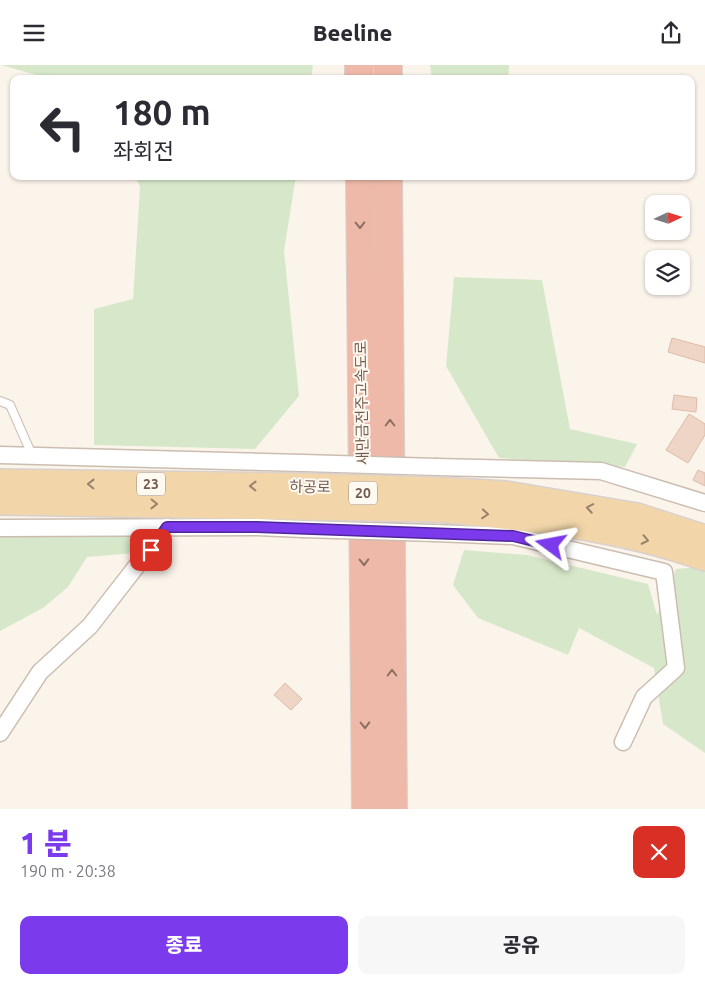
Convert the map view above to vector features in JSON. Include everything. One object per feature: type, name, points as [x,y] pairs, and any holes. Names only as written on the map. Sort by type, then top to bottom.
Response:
[{"type":"highway","name":"새만금전주고속도로","points":[[360,180],[366,809]]},
{"type":"highway","name":"새만금전주고속도로","points":[[388,180],[393,809]]},
{"type":"main road","name":"하공로","points":[[0,482],[302,496],[436,500],[506,494],[636,516],[705,538]]},
{"type":"main road","name":"하공로","points":[[0,502],[302,496]]},
{"type":"main road","name":"하공로","points":[[436,500],[501,515],[587,528],[668,545],[705,558]]},
{"type":"street","points":[[0,455],[32,455],[302,496],[436,500],[601,471],[705,503]]},
{"type":"street","points":[[0,528],[167,527],[302,496]]},
{"type":"street","points":[[436,500],[513,536],[664,573],[676,668],[644,697],[623,742]]},
{"type":"street","points":[[0,733],[40,672],[90,626],[143,561],[167,527]]},
{"type":"lane","points":[[0,401],[10,405],[32,455]]},
{"type":"green space","points":[[1,65],[313,65],[312,75],[37,75]]},
{"type":"green space","points":[[430,65],[509,65],[508,75],[431,75]]},
{"type":"green space","points":[[137,180],[295,180],[284,251],[299,396],[255,449],[94,445],[94,309],[133,299],[140,187]]},
{"type":"green space","points":[[454,277],[542,280],[570,429],[637,444],[625,467],[499,458],[446,366]]},
{"type":"green space","points":[[0,533],[147,535],[136,553],[87,557],[68,587],[43,608],[0,631]]},
{"type":"green space","points":[[464,550],[527,555],[648,584],[657,615],[676,569],[700,567],[705,569],[705,753],[663,724],[654,668],[579,628],[568,655],[478,618],[453,585]]},
{"type":"building","points":[[672,338],[705,347],[705,363],[668,352]]},
{"type":"building","points":[[674,395],[697,398],[696,412],[672,409]]},
{"type":"building","points":[[689,414],[705,424],[705,435],[688,463],[666,450]]},
{"type":"building","points":[[698,470],[705,473],[705,486],[693,480]]},
{"type":"building","points":[[285,683],[302,699],[291,710],[274,695]]},
{"type":"route","points":[[151,550],[167,527],[256,527],[513,536],[551,545]]}]
